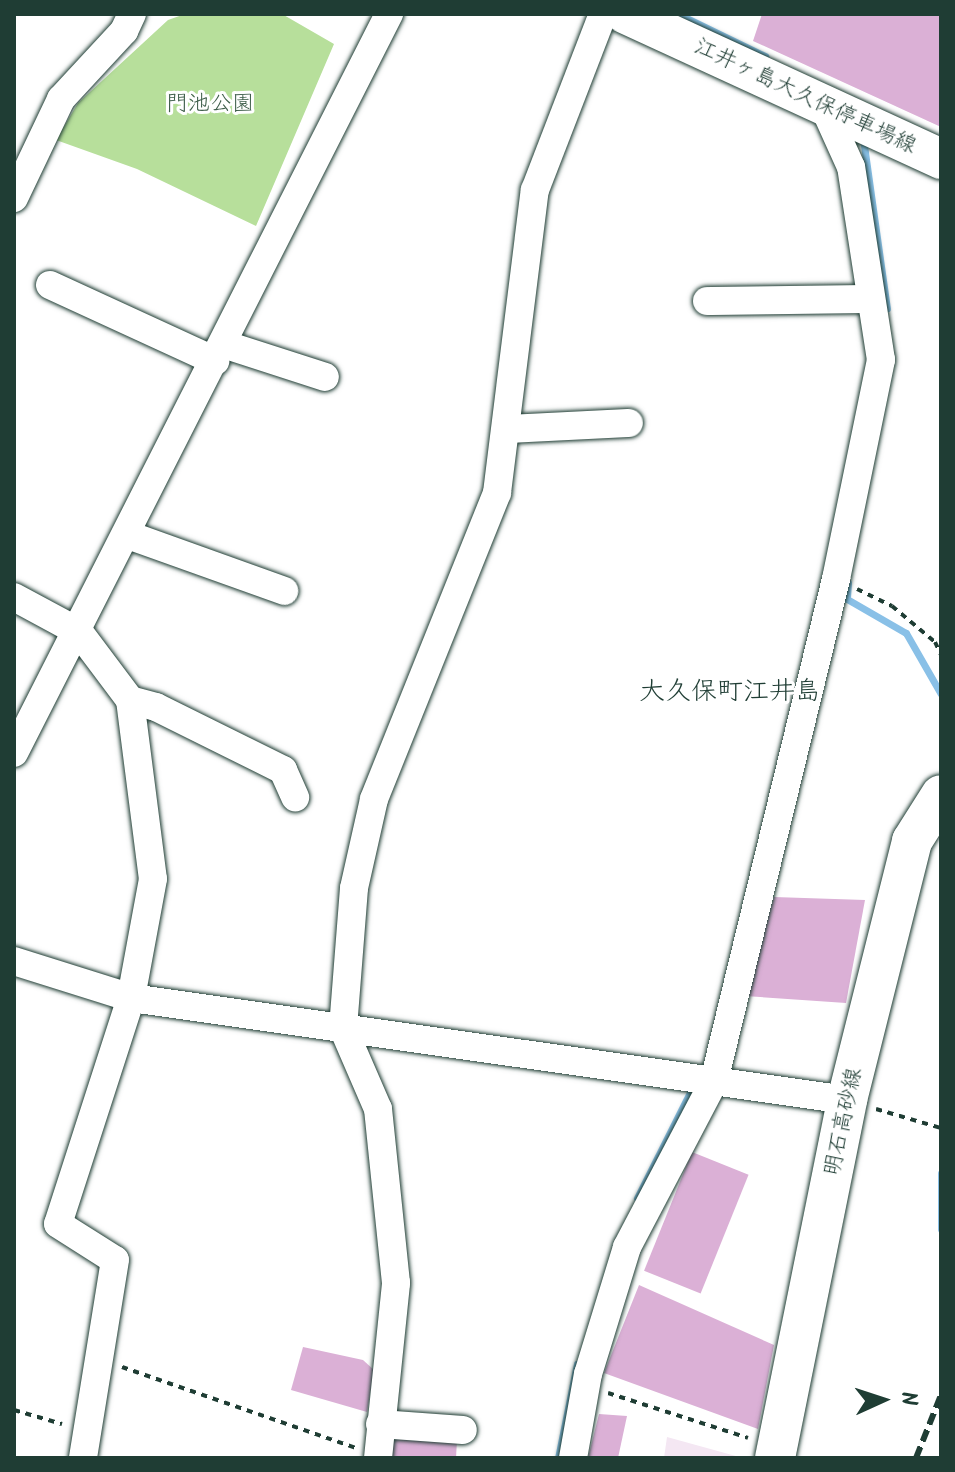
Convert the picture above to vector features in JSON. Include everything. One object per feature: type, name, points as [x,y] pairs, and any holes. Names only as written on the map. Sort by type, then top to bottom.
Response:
[{"type":"main road","name":"江井ヶ島大久保停車場線","points":[[626,14],[941,159]]},
{"type":"main road","name":"明石高砂線","points":[[776,1453],[847,1100],[912,841],[941,795]]},
{"type":"street","points":[[14,198],[61,99],[124,31],[132,14]]},
{"type":"street","points":[[14,753],[79,632],[389,14]]},
{"type":"street","points":[[463,1430],[379,1443],[396,1283],[378,1109],[343,1028],[354,888],[374,799],[497,493],[535,190],[603,14]]},
{"type":"street","points":[[573,1458],[586,1386],[627,1247],[714,1081],[836,579],[881,360],[851,167],[823,105]]},
{"type":"street","points":[[50,285],[219,352],[325,377]]},
{"type":"street","points":[[707,301],[871,299]]},
{"type":"street","points":[[507,429],[629,423]]},
{"type":"street","points":[[128,535],[284,591]]},
{"type":"street","points":[[14,597],[79,632],[130,700],[153,879],[131,998],[58,1224],[115,1260],[85,1445]]},
{"type":"street","points":[[130,700],[156,707],[283,770],[295,797]]},
{"type":"street","points":[[14,961],[131,998],[847,1100]]},
{"type":"path","points":[[836,579],[892,606],[935,642],[941,655]]},
{"type":"path","points":[[847,1100],[939,1127]]},
{"type":"path","points":[[101,1361],[223,1398],[313,1436],[359,1449],[379,1443]]},
{"type":"path","points":[[586,1386],[776,1453]]},
{"type":"path","points":[[14,1410],[85,1445]]},
{"type":"shaded area","points":[[667,1437],[743,1458],[664,1458]]},
{"type":"green space","name":"門池公園","points":[[185,14],[282,14],[334,44],[256,226],[137,169],[56,140],[78,103],[168,20]]},
{"type":"building","points":[[762,14],[941,14],[941,127],[753,41]]},
{"type":"building","points":[[774,897],[865,900],[846,1003],[745,996]]},
{"type":"building","points":[[692,1152],[749,1175],[701,1294],[644,1271]]},
{"type":"building","points":[[639,1285],[774,1345],[758,1429],[604,1373]]},
{"type":"building","points":[[303,1347],[363,1360],[374,1370],[367,1412],[291,1390]]},
{"type":"building","points":[[599,1414],[627,1416],[618,1458],[588,1458]]},
{"type":"building","points":[[388,1432],[457,1440],[456,1458],[389,1458]]},
{"type":"waterway","points":[[678,14],[765,56]]},
{"type":"waterway","points":[[863,138],[887,308]]},
{"type":"waterway","points":[[848,583],[847,599],[906,633],[941,694]]},
{"type":"waterway","points":[[637,1198],[694,1084]]},
{"type":"waterway","points":[[941,1173],[941,1229]]},
{"type":"waterway","points":[[558,1458],[577,1364]]},
{"type":"railway","points":[[916,1458],[941,1395]]},
{"type":"district","name":"大久保町江井島","points":[[730,693]]}]
